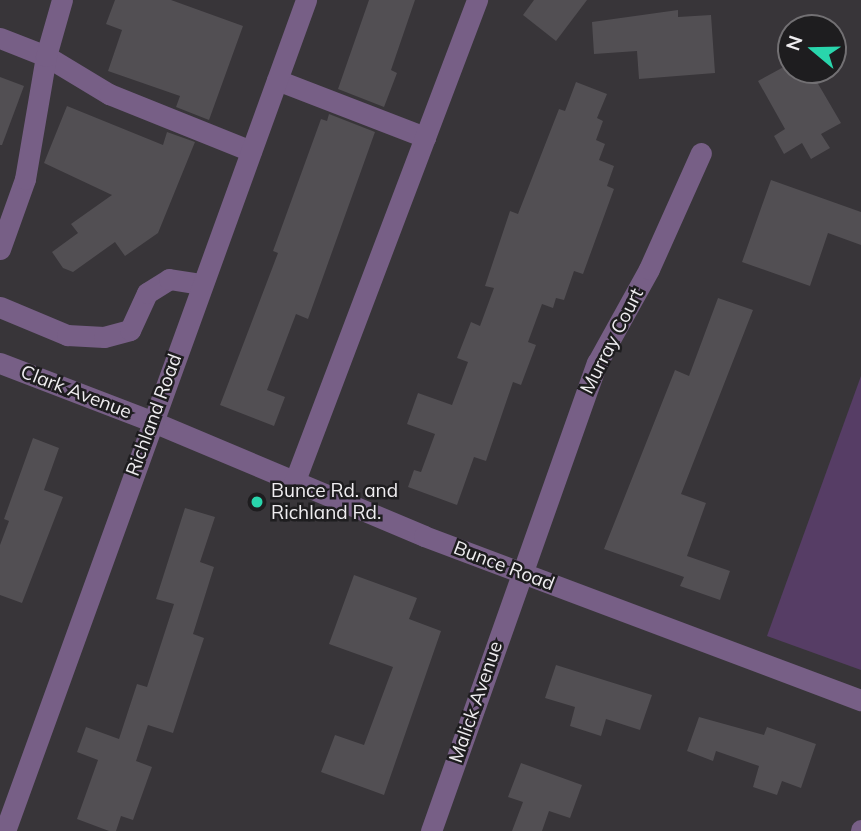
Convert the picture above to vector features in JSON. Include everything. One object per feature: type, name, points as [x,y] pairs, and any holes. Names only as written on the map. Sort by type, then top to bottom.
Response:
[{"type":"street","points":[[0,248],[25,179],[46,56],[62,0]]},
{"type":"street","name":"Richland Road","points":[[5,831],[151,421],[306,0]]},
{"type":"street","points":[[294,483],[477,0]]},
{"type":"street","points":[[0,38],[46,56],[109,94],[251,151]]},
{"type":"street","points":[[277,80],[425,137]]},
{"type":"street","name":"Murray Court","points":[[522,573],[597,363],[649,269],[701,153]]},
{"type":"street","points":[[0,307],[67,335],[104,337],[130,330],[147,293],[169,279],[202,284]]},
{"type":"street","name":"Clark Avenue","points":[[0,363],[151,421]]},
{"type":"street","name":"Bunce Road","points":[[151,421],[294,483],[522,573],[861,700]]},
{"type":"street","name":"Malick Avenue","points":[[431,831],[522,573]]},
{"type":"shaded area","points":[[861,376],[861,670],[767,636]]},
{"type":"building","points":[[115,0],[171,0],[243,26],[209,120],[176,107],[180,96],[108,71],[122,30],[106,24]]},
{"type":"building","points":[[369,0],[415,0],[391,70],[397,73],[384,107],[338,89]]},
{"type":"building","points":[[534,0],[587,0],[556,41],[523,15]]},
{"type":"building","points":[[678,10],[678,17],[711,15],[715,73],[639,79],[637,51],[594,54],[592,22]]},
{"type":"building","points":[[777,71],[777,84],[818,84],[841,123],[821,134],[830,148],[811,159],[802,143],[784,154],[774,136],[785,129],[758,81]]},
{"type":"building","points":[[0,77],[24,86],[2,145],[0,145]]},
{"type":"building","points":[[576,82],[607,94],[597,118],[603,121],[596,140],[605,144],[599,160],[614,166],[607,186],[614,189],[583,274],[574,271],[564,300],[556,298],[553,308],[542,304],[528,342],[536,345],[521,385],[513,382],[486,461],[474,457],[457,505],[408,487],[414,470],[421,472],[435,434],[407,424],[418,393],[452,405],[468,362],[457,358],[471,322],[480,326],[494,288],[485,286],[510,211],[518,214],[559,109],[565,111]]},
{"type":"building","points":[[67,106],[163,145],[167,132],[195,142],[158,233],[125,256],[115,242],[73,272],[63,268],[52,252],[78,233],[71,224],[112,195],[44,163]]},
{"type":"building","points":[[329,114],[375,132],[308,319],[296,314],[267,390],[285,397],[274,426],[220,405],[278,253],[273,251],[321,119],[327,121]]},
{"type":"building","points":[[771,180],[861,212],[861,245],[828,233],[810,286],[742,262]]},
{"type":"building","points":[[718,298],[753,310],[681,494],[706,503],[687,556],[730,571],[720,600],[680,586],[684,577],[604,549],[675,370],[689,376]]},
{"type":"building","points":[[33,438],[59,448],[44,490],[63,497],[22,603],[0,595],[0,545],[9,521],[4,519]]},
{"type":"building","points":[[185,508],[215,517],[200,562],[214,567],[193,634],[204,638],[173,733],[148,725],[136,761],[152,767],[133,820],[121,816],[116,831],[109,831],[77,819],[98,760],[77,752],[86,727],[119,739],[137,684],[147,687],[174,604],[156,599]]},
{"type":"building","points":[[354,575],[417,598],[409,619],[441,631],[384,795],[321,772],[335,735],[364,745],[393,667],[329,644]]},
{"type":"building","points":[[556,665],[652,695],[640,730],[606,719],[601,736],[570,726],[575,707],[545,698]]},
{"type":"building","points":[[699,717],[764,735],[767,727],[816,744],[801,788],[782,781],[777,795],[753,787],[759,766],[716,751],[713,761],[687,751]]},
{"type":"building","points":[[521,763],[582,785],[570,818],[549,811],[542,831],[512,831],[523,802],[508,797]]},
{"type":"place","name":"Bunce Rd. and Richland Rd.","points":[[257,502]]}]
